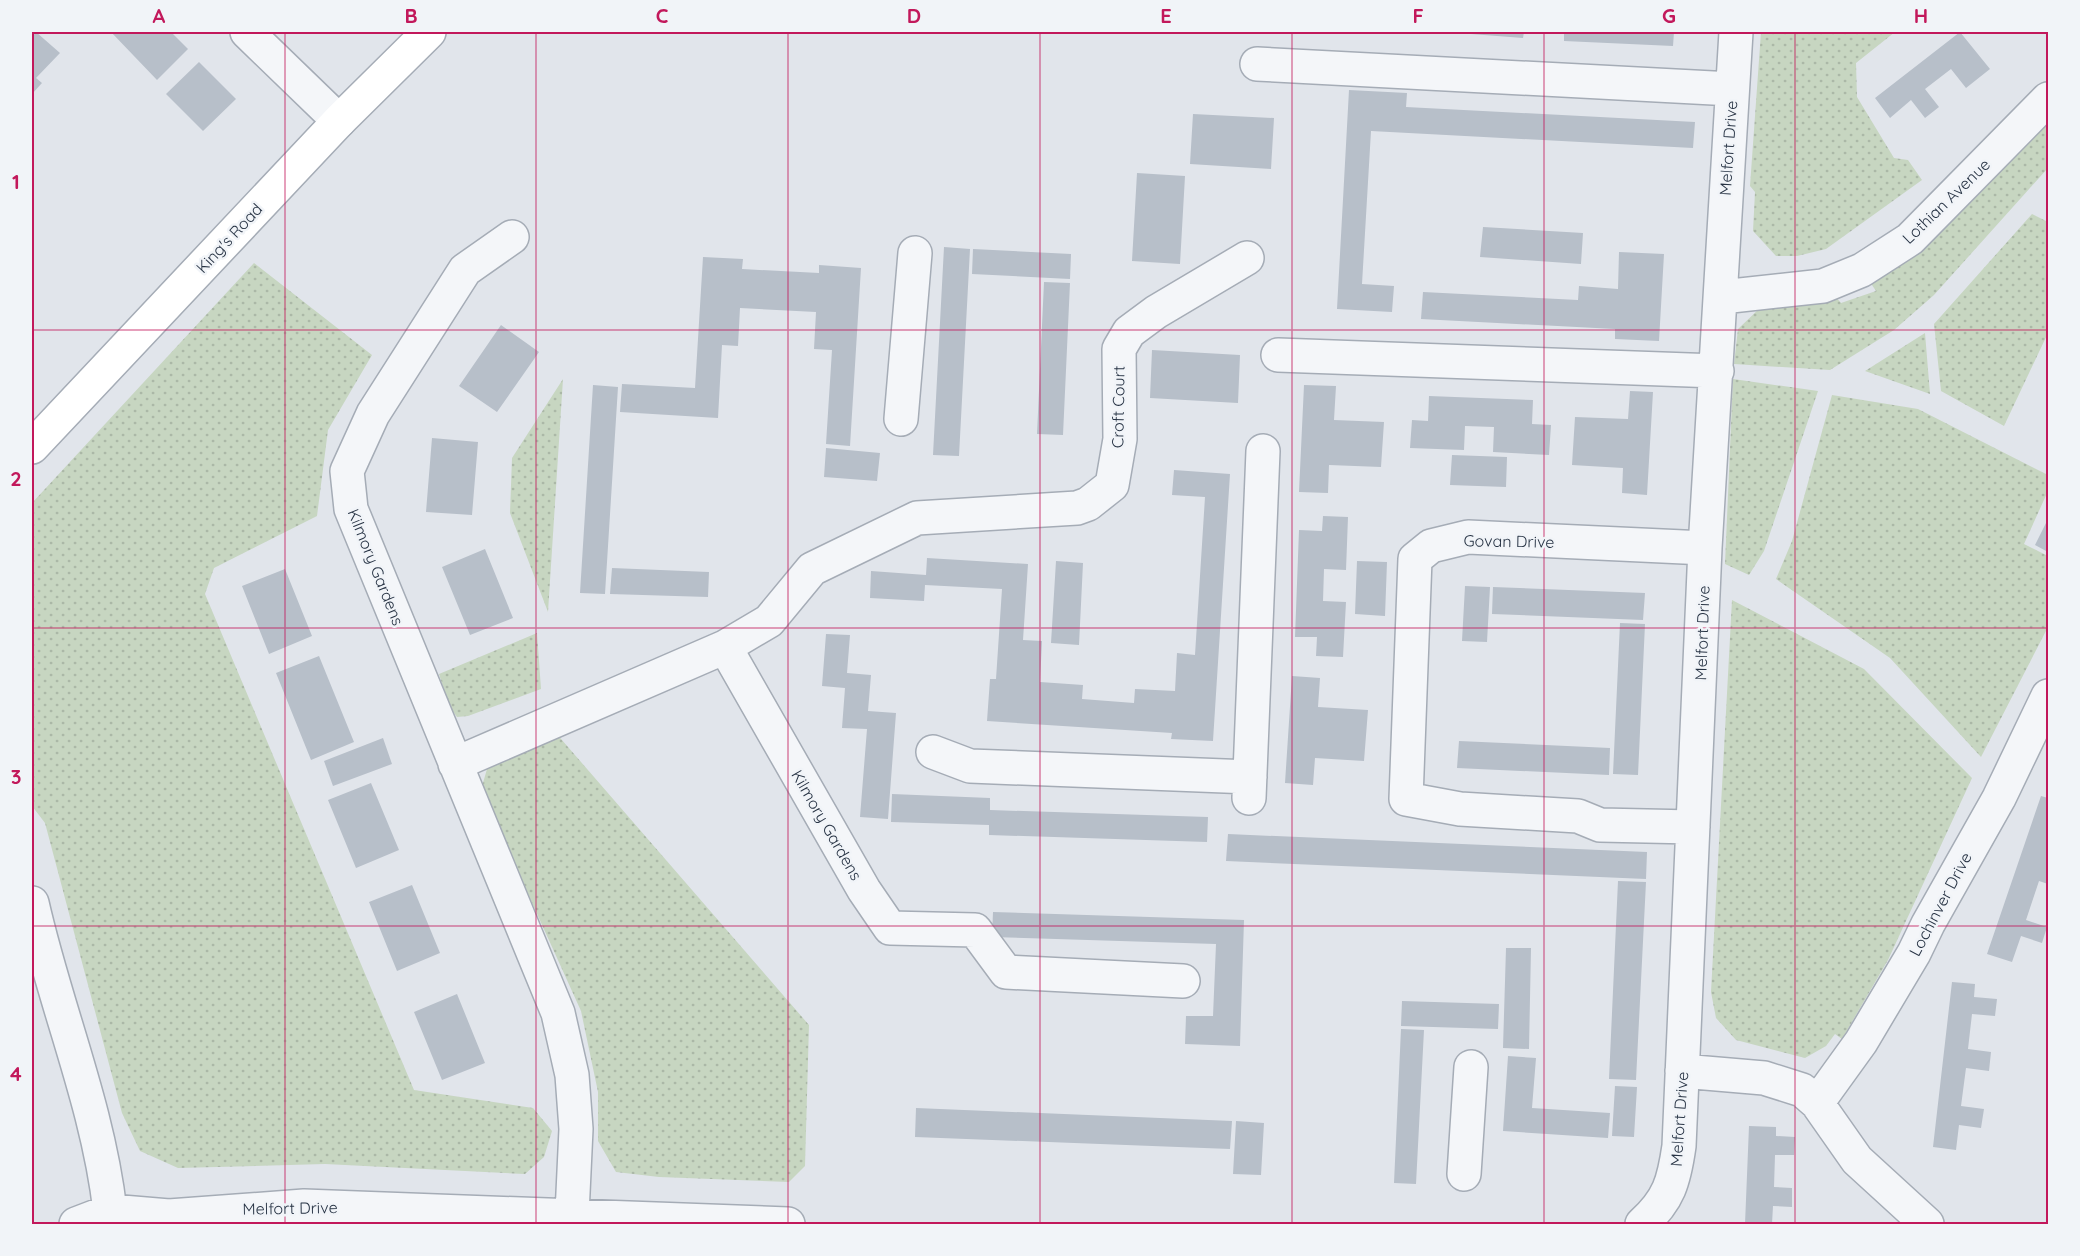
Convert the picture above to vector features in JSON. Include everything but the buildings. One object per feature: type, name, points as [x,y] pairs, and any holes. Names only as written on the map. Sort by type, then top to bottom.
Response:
[{"type":"street","points":[[247,32],[339,121]]},
{"type":"street","name":"King's Road","points":[[32,447],[339,121],[429,32]]},
{"type":"street","name":"Melfort Drive","points":[[1642,1224],[1659,1208],[1674,1180],[1679,1146],[1705,548],[1722,297],[1724,208],[1736,32]]},
{"type":"street","points":[[1257,64],[1732,89]]},
{"type":"street","name":"Lothian Avenue","points":[[1722,297],[1823,286],[1862,270],[1910,239],[2049,99]]},
{"type":"street","name":"Kilmory Gardens","points":[[512,237],[465,270],[373,414],[347,471],[351,509],[558,1013],[572,1075],[574,1108],[572,1214]]},
{"type":"street","points":[[901,419],[915,253]]},
{"type":"street","name":"Croft Court","points":[[725,647],[769,621],[812,569],[917,518],[1077,508],[1088,504],[1112,485],[1120,440],[1119,349],[1129,333],[1156,312],[1247,258]]},
{"type":"street","points":[[1278,355],[1717,371]]},
{"type":"street","points":[[933,752],[970,766],[1249,788],[1263,451]]},
{"type":"street","name":"Govan Drive","points":[[1693,827],[1600,825],[1578,816],[1460,809],[1406,799],[1415,559],[1431,546],[1468,537],[1705,548]]},
{"type":"street","points":[[455,764],[725,647]]},
{"type":"street","name":"Kilmory Gardens","points":[[725,647],[864,890],[890,927],[975,930],[1006,972],[1184,981]]},
{"type":"street","name":"Lochinver Drive","points":[[1817,1102],[1861,1042],[1914,953],[1999,798],[2049,696]]},
{"type":"street","points":[[32,903],[81,1073],[106,1176],[110,1210],[76,1224]]},
{"type":"street","points":[[1464,1174],[1471,1067]]},
{"type":"street","points":[[1682,1071],[1764,1078],[1802,1090],[1817,1102],[1857,1160],[1927,1224]]},
{"type":"street","name":"Melfort Drive","points":[[110,1210],[169,1216],[231,1209],[304,1206],[572,1214],[788,1224]]},
{"type":"green space","points":[[1761,32],[1895,32],[1856,63],[1857,97],[1894,158],[1908,160],[1922,180],[1826,249],[1797,256],[1776,256],[1753,231],[1755,192],[1750,186]]},
{"type":"green space","points":[[2048,114],[2048,168],[1934,295],[1894,330],[1830,370],[1734,364],[1738,329],[1761,307],[1835,296],[1841,303],[1876,291],[1870,282]]},
{"type":"green space","points":[[2032,214],[2048,222],[2048,333],[2004,426],[1941,391],[1934,324]]},
{"type":"green space","points":[[254,263],[372,355],[328,430],[317,516],[214,568],[205,594],[414,1090],[533,1108],[552,1131],[544,1157],[525,1174],[325,1164],[178,1168],[140,1151],[122,1113],[45,823],[32,806],[32,503]]},
{"type":"green space","points":[[1925,333],[1930,394],[1865,371]]},
{"type":"green space","points":[[563,379],[548,612],[510,513],[512,458]]},
{"type":"green space","points":[[1733,379],[1818,391],[1764,551],[1749,575],[1725,564]]},
{"type":"green space","points":[[1832,395],[1918,409],[2048,475],[2048,491],[2024,544],[2048,556],[2048,627],[1981,757],[1890,658],[1776,579],[1792,541]]},
{"type":"green space","points":[[1732,600],[1864,669],[1972,778],[1888,960],[1842,1039],[1835,1034],[1826,1046],[1805,1058],[1736,1040],[1716,1018],[1711,992]]},
{"type":"green space","points":[[537,633],[541,689],[468,716],[457,717],[449,706],[439,674]]},
{"type":"green space","points":[[555,732],[809,1025],[805,1166],[789,1182],[659,1177],[616,1172],[598,1141],[598,1092],[581,1011],[481,790],[487,769]]}]
